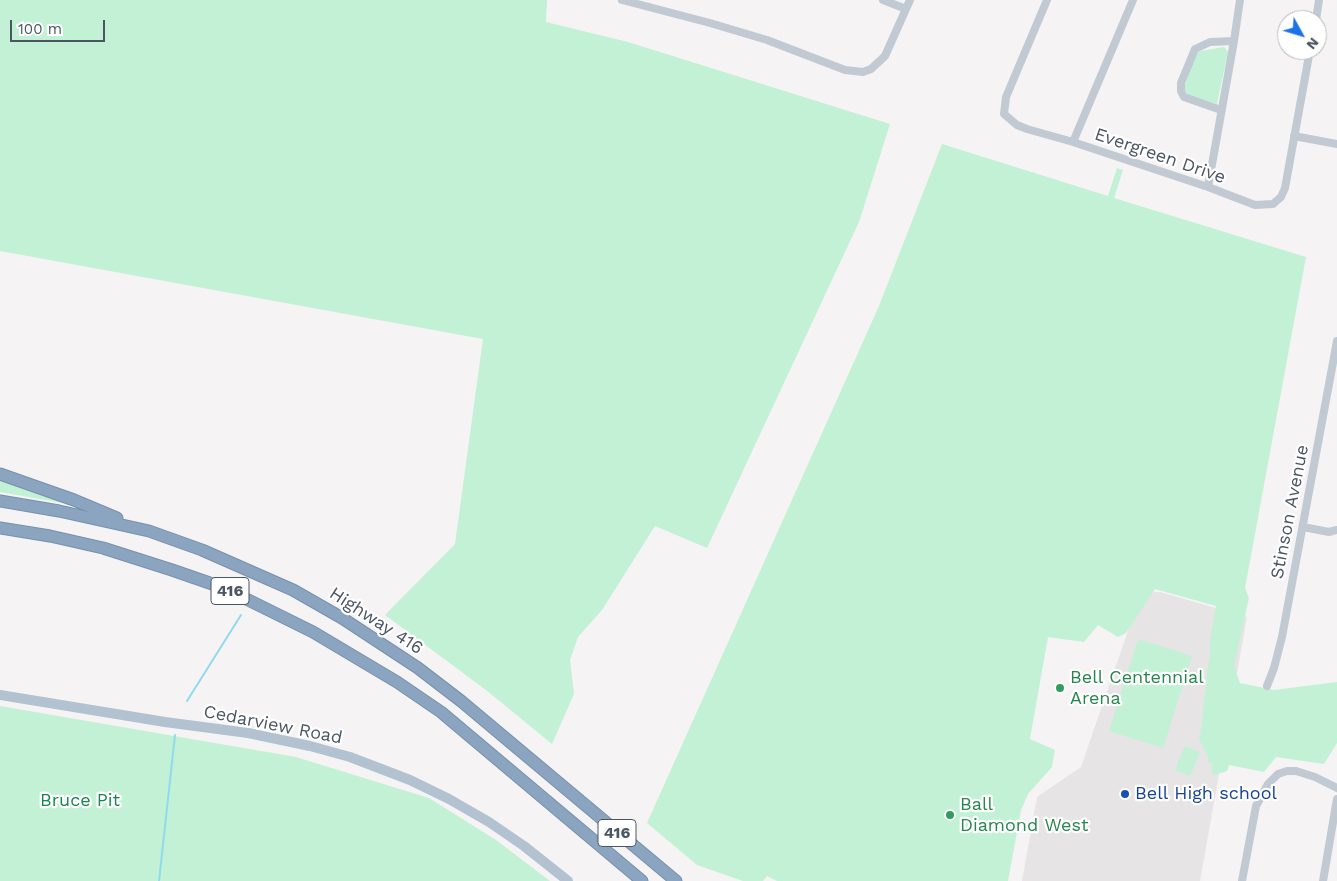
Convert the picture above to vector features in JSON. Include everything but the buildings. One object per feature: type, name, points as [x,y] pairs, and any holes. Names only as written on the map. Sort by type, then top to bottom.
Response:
[{"type":"highway","points":[[0,474],[74,500],[149,530]]},
{"type":"highway","name":"Highway 416","points":[[0,501],[149,530],[202,550],[293,590],[342,618],[418,668],[461,701],[676,881]]},
{"type":"highway","name":"416","points":[[0,528],[50,536],[103,548],[224,588],[321,637],[397,682],[440,712],[642,881]]},
{"type":"highway","points":[[0,534],[50,536]]},
{"type":"main road","name":"Cedarview Road","points":[[0,694],[165,722],[248,733],[310,746],[350,757],[410,780],[449,799],[517,841],[568,881]]},
{"type":"street","points":[[622,0],[757,37],[845,70],[863,72],[871,69],[885,56],[910,0]]},
{"type":"street","points":[[883,0],[906,9]]},
{"type":"street","name":"Evergreen Drive","points":[[1047,0],[1006,97],[1004,114],[1017,125],[1027,129],[1208,187],[1255,205],[1273,204],[1281,197],[1285,188],[1308,60]]},
{"type":"street","points":[[1072,142],[1132,0]]},
{"type":"street","points":[[1208,187],[1240,0]]},
{"type":"street","points":[[1221,110],[1184,97],[1180,83],[1195,49],[1210,42],[1234,41]]},
{"type":"street","points":[[1294,136],[1337,144]]},
{"type":"street","name":"Stinson Avenue","points":[[1266,686],[1274,668],[1282,637],[1337,341]]},
{"type":"street","points":[[1303,527],[1330,532],[1337,530]]},
{"type":"street","points":[[1242,881],[1256,806],[1268,784],[1278,774],[1296,771],[1315,777],[1337,788]]},
{"type":"street","points":[[1323,881],[1337,799]]},
{"type":"shaded area","name":"Bell High school","points":[[1160,592],[1247,617],[1200,881],[1022,881],[1037,797],[1081,767],[1141,593]]},
{"type":"green space","points":[[0,0],[547,0],[546,22],[628,42],[890,124],[859,222],[707,548],[655,526],[602,610],[578,637],[570,660],[574,694],[552,744],[486,690],[385,615],[455,544],[483,339],[0,251]]},
{"type":"green space","points":[[1224,47],[1228,52],[1217,104],[1188,95],[1184,88],[1195,55],[1200,51]]},
{"type":"green space","points":[[942,144],[1108,196],[1117,168],[1123,170],[1114,198],[1306,257],[1245,588],[1249,598],[1234,666],[1240,683],[1274,690],[1337,682],[1337,743],[1324,764],[1276,757],[1264,772],[1229,765],[1227,771],[1215,775],[1212,773],[1212,764],[1208,762],[1208,757],[1199,739],[1210,657],[1210,640],[1216,606],[1155,589],[1126,633],[1118,637],[1098,625],[1084,642],[1048,637],[1030,739],[1055,750],[1052,767],[1028,794],[1021,810],[1008,881],[777,881],[767,876],[763,881],[743,881],[697,865],[647,823],[879,306]]},
{"type":"green space","points":[[0,477],[69,504],[0,492]]},
{"type":"green space","points":[[1138,639],[1192,656],[1163,748],[1109,731]]},
{"type":"green space","name":"Bruce Pit","points":[[0,706],[296,757],[429,798],[496,840],[550,881],[0,881]]},
{"type":"green space","points":[[1185,746],[1200,752],[1190,776],[1175,770]]},
{"type":"waterway","points":[[187,701],[241,615]]},
{"type":"waterway","points":[[159,881],[175,735]]},
{"type":"place","name":"Bell Centennial Arena","points":[[1060,688]]},
{"type":"place","name":"Bell High school","points":[[1125,794]]},
{"type":"place","name":"Ball Diamond West","points":[[950,815]]}]
